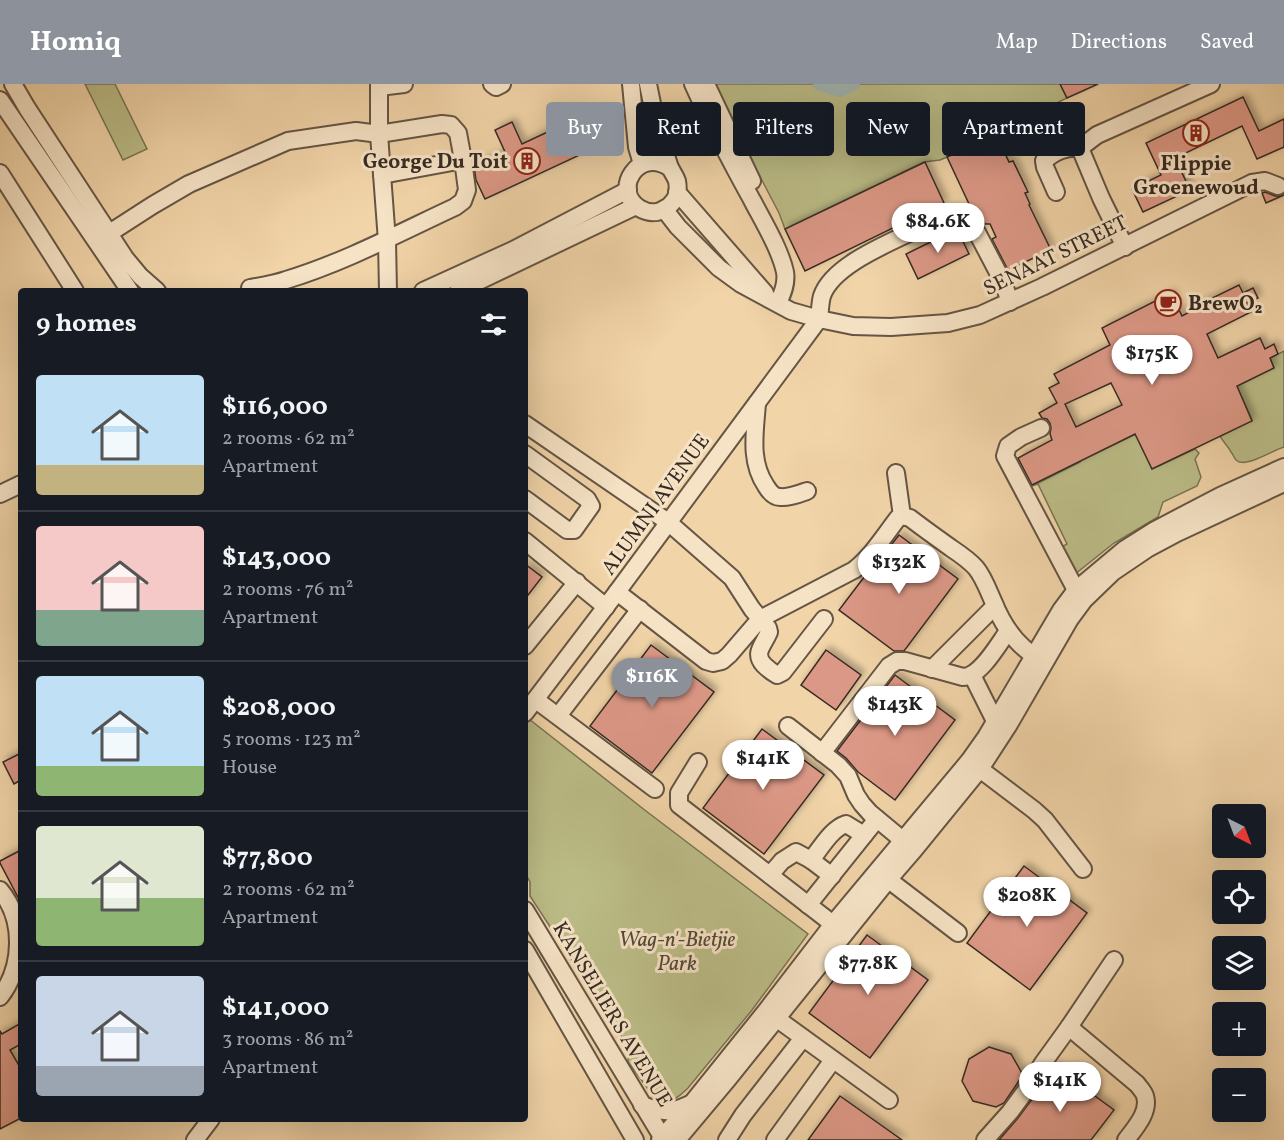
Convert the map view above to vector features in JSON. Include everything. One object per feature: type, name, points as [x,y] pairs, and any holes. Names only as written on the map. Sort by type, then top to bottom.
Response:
[{"type":"street","points":[[13,84],[108,234],[140,276],[154,288]]},
{"type":"street","points":[[23,84],[27,108]]},
{"type":"street","points":[[388,288],[379,134],[379,86],[404,84]]},
{"type":"street","points":[[492,84],[496,87],[502,84]]},
{"type":"street","points":[[632,84],[637,147],[642,164]]},
{"type":"street","name":"SENAAT STREET","points":[[648,84],[659,132],[670,168],[677,179],[677,192],[775,302]]},
{"type":"street","points":[[693,84],[711,125],[772,239],[784,269],[784,287],[775,302]]},
{"type":"street","points":[[706,84],[763,206],[764,224]]},
{"type":"street","points":[[1085,144],[1097,135],[1211,84]]},
{"type":"street","points":[[0,100],[128,288]]},
{"type":"street","points":[[108,234],[189,184],[288,141],[356,131],[379,134],[442,124],[451,125],[458,133],[466,190],[463,201],[455,207],[387,241],[285,281],[250,288]]},
{"type":"street","points":[[1050,156],[1044,161],[1045,167],[1056,192]]},
{"type":"street","points":[[1083,156],[1125,247]]},
{"type":"street","points":[[382,175],[463,160]]},
{"type":"street","points":[[670,168],[654,162],[642,164],[631,175],[628,190],[636,206],[650,212],[657,212],[670,205],[677,192]]},
{"type":"street","points":[[0,173],[73,288]]},
{"type":"street","name":"SENAAT STREET","points":[[664,209],[719,268],[741,284],[791,311],[853,326],[891,327],[948,323],[980,315],[1125,247],[1252,183],[1265,181],[1278,186]]},
{"type":"street","points":[[429,288],[513,249],[628,190]]},
{"type":"street","points":[[464,288],[636,206]]},
{"type":"street","points":[[819,319],[822,295],[844,267],[929,224],[956,213],[966,215],[971,221],[1003,282],[1010,302]]},
{"type":"street","name":"ALUMNI AVENUE","points":[[530,707],[819,319]]},
{"type":"street","points":[[757,403],[754,443],[755,461],[760,478],[775,496],[789,496],[807,491]]},
{"type":"street","points":[[528,426],[668,522],[732,578],[760,620],[768,628],[769,632],[759,652],[759,659],[770,672],[777,675],[783,672],[824,619]]},
{"type":"street","points":[[1041,428],[1021,437],[1008,447],[1005,456],[1080,595]]},
{"type":"street","points":[[548,471],[564,450]]},
{"type":"street","points":[[528,456],[587,499],[591,506],[574,531],[567,530],[528,501]]},
{"type":"street","points":[[666,1139],[692,1103],[771,1015],[974,765],[1039,659],[1070,619],[1080,595],[1147,549],[1284,467]]},
{"type":"street","points":[[896,473],[902,516]]},
{"type":"street","points":[[1223,503],[1284,483]]},
{"type":"street","points":[[0,494],[18,485]]},
{"type":"street","points":[[617,592],[706,661],[713,663],[722,661],[760,620],[854,570],[870,556],[898,518],[902,516],[910,518],[976,568],[1008,631],[1020,645],[1039,659]]},
{"type":"street","points":[[528,543],[606,607]]},
{"type":"street","points":[[528,642],[577,582]]},
{"type":"street","points":[[932,669],[995,606]]},
{"type":"street","points":[[558,716],[640,609]]},
{"type":"street","points":[[822,753],[889,666],[905,661],[969,677],[980,669],[1008,631]]},
{"type":"street","points":[[972,675],[1000,726]]},
{"type":"street","points":[[530,707],[558,716],[655,789]]},
{"type":"street","points":[[788,726],[843,770],[862,804],[908,846]]},
{"type":"street","points":[[698,762],[679,793],[679,805],[839,929]]},
{"type":"street","points":[[974,765],[1045,820],[1083,869]]},
{"type":"street","points":[[808,904],[877,819]]},
{"type":"street","points":[[811,860],[834,831],[841,826],[846,824],[864,835]]},
{"type":"street","points":[[770,875],[782,861],[796,852],[832,876]]},
{"type":"street","points":[[883,876],[958,933]]},
{"type":"street","points":[[0,891],[12,910],[18,934]]},
{"type":"street","name":"KANSELIERS AVENUE","points":[[528,915],[642,1105],[666,1139]]},
{"type":"street","name":"KANSELIERS AVENUE","points":[[528,955],[635,1140]]},
{"type":"street","points":[[0,999],[12,976],[18,956]]},
{"type":"street","points":[[985,1140],[1022,1097],[1114,960]]},
{"type":"street","points":[[0,999],[18,990]]},
{"type":"street","points":[[771,1015],[889,1100]]},
{"type":"street","points":[[666,1139],[728,1079],[771,1015]]},
{"type":"street","points":[[1070,1027],[1137,1084],[1145,1095],[1146,1105],[1141,1121],[1126,1140]]},
{"type":"street","points":[[727,1140],[743,1115],[803,1038]]},
{"type":"street","points":[[775,1140],[833,1060]]},
{"type":"street","points":[[642,1105],[666,1112],[692,1103]]},
{"type":"street","points":[[195,1140],[209,1122]]},
{"type":"green space","points":[[85,84],[115,84],[147,149],[123,160]]},
{"type":"green space","points":[[712,84],[1060,84],[1067,98],[1059,102],[942,102],[942,156],[949,156],[924,162],[785,229],[749,156],[834,156],[834,102],[733,102],[733,124]]},
{"type":"green space","points":[[1284,351],[1284,447],[1252,461],[1240,462],[1235,459],[1220,436],[1252,420],[1242,398],[1233,388],[1274,368],[1270,358]]},
{"type":"green space","points":[[1138,433],[1152,469],[1195,449],[1199,453],[1195,459],[1201,477],[1197,486],[1163,502],[1158,517],[1114,543],[1070,578],[1057,550],[1067,544],[1038,484],[1032,486],[1080,462],[1078,456],[1092,455]]},
{"type":"green space","name":"Wag-n'-Bietjie Park","points":[[528,719],[808,934],[752,1010],[688,1088],[674,1099],[657,1101],[628,1062],[629,1048],[530,896],[528,878]]},
{"type":"building","points":[[1060,84],[1098,84],[1067,98]]},
{"type":"building","points":[[1243,97],[1259,131],[1284,119],[1284,147],[1257,159],[1242,126],[1175,158],[1190,190],[1143,212],[1132,189],[1161,175],[1146,143]]},
{"type":"building","name":"George Du Toit","points":[[512,122],[522,144],[546,133],[546,156],[578,156],[485,199],[476,180],[474,166],[505,152],[495,130]]},
{"type":"building","points":[[1006,156],[1009,162],[1013,161],[1028,192],[1025,193],[1029,205],[1051,250],[1008,270],[992,239],[996,237],[990,224],[985,224],[980,213],[978,214],[970,206],[947,157]]},
{"type":"building","points":[[925,162],[944,203],[805,271],[785,229]]},
{"type":"building","points":[[1262,193],[1275,196],[1284,195],[1266,203]]},
{"type":"building","points":[[957,229],[969,254],[918,279],[906,254]]},
{"type":"building","points":[[1239,285],[1243,293],[1253,288],[1258,298],[1247,303],[1251,312],[1207,334],[1218,358],[1260,338],[1265,349],[1274,344],[1278,354],[1270,358],[1274,368],[1237,386],[1252,421],[1152,469],[1135,434],[1032,485],[1018,458],[1052,440],[1050,423],[1039,413],[1057,403],[1049,388],[1059,383],[1054,374],[1110,345],[1102,328],[1171,293],[1182,316],[1199,307],[1198,305]],"holes":[[[1111,383],[1122,405],[1076,427],[1065,404]]]},
{"type":"building","points":[[899,535],[958,579],[904,651],[894,651],[839,610]]},
{"type":"building","points":[[528,566],[542,577],[528,595]]},
{"type":"building","points":[[651,645],[714,692],[652,773],[590,726]]},
{"type":"building","points":[[826,650],[861,675],[836,710],[801,685]]},
{"type":"building","points":[[895,675],[955,720],[895,800],[858,772],[837,751]]},
{"type":"building","points":[[762,729],[824,775],[764,854],[703,808]]},
{"type":"building","points":[[18,754],[18,782],[14,784],[3,762]]},
{"type":"building","points":[[18,852],[18,897],[0,863]]},
{"type":"building","points":[[1024,866],[1087,913],[1030,990],[967,943]]},
{"type":"building","points":[[867,935],[928,980],[870,1058],[809,1013]]},
{"type":"building","points":[[18,1025],[18,1046],[10,1050],[18,1064],[18,1120],[0,1129],[0,1031],[2,1034]]},
{"type":"building","points":[[989,1047],[1011,1054],[1023,1075],[1004,1103],[996,1107],[973,1101],[962,1081],[969,1059]]},
{"type":"building","points":[[1054,1066],[1114,1110],[1091,1140],[999,1140],[1018,1118]]},
{"type":"building","points":[[840,1096],[902,1140],[808,1140]]},
{"type":"waterway","points":[[820,84],[840,90],[853,84]]},
{"type":"place","name":"Flippie Groenewoud","points":[[1196,133]]},
{"type":"place","name":"George Du Toit","points":[[527,161]]},
{"type":"place","name":"BrewO₂","points":[[1168,303]]}]
